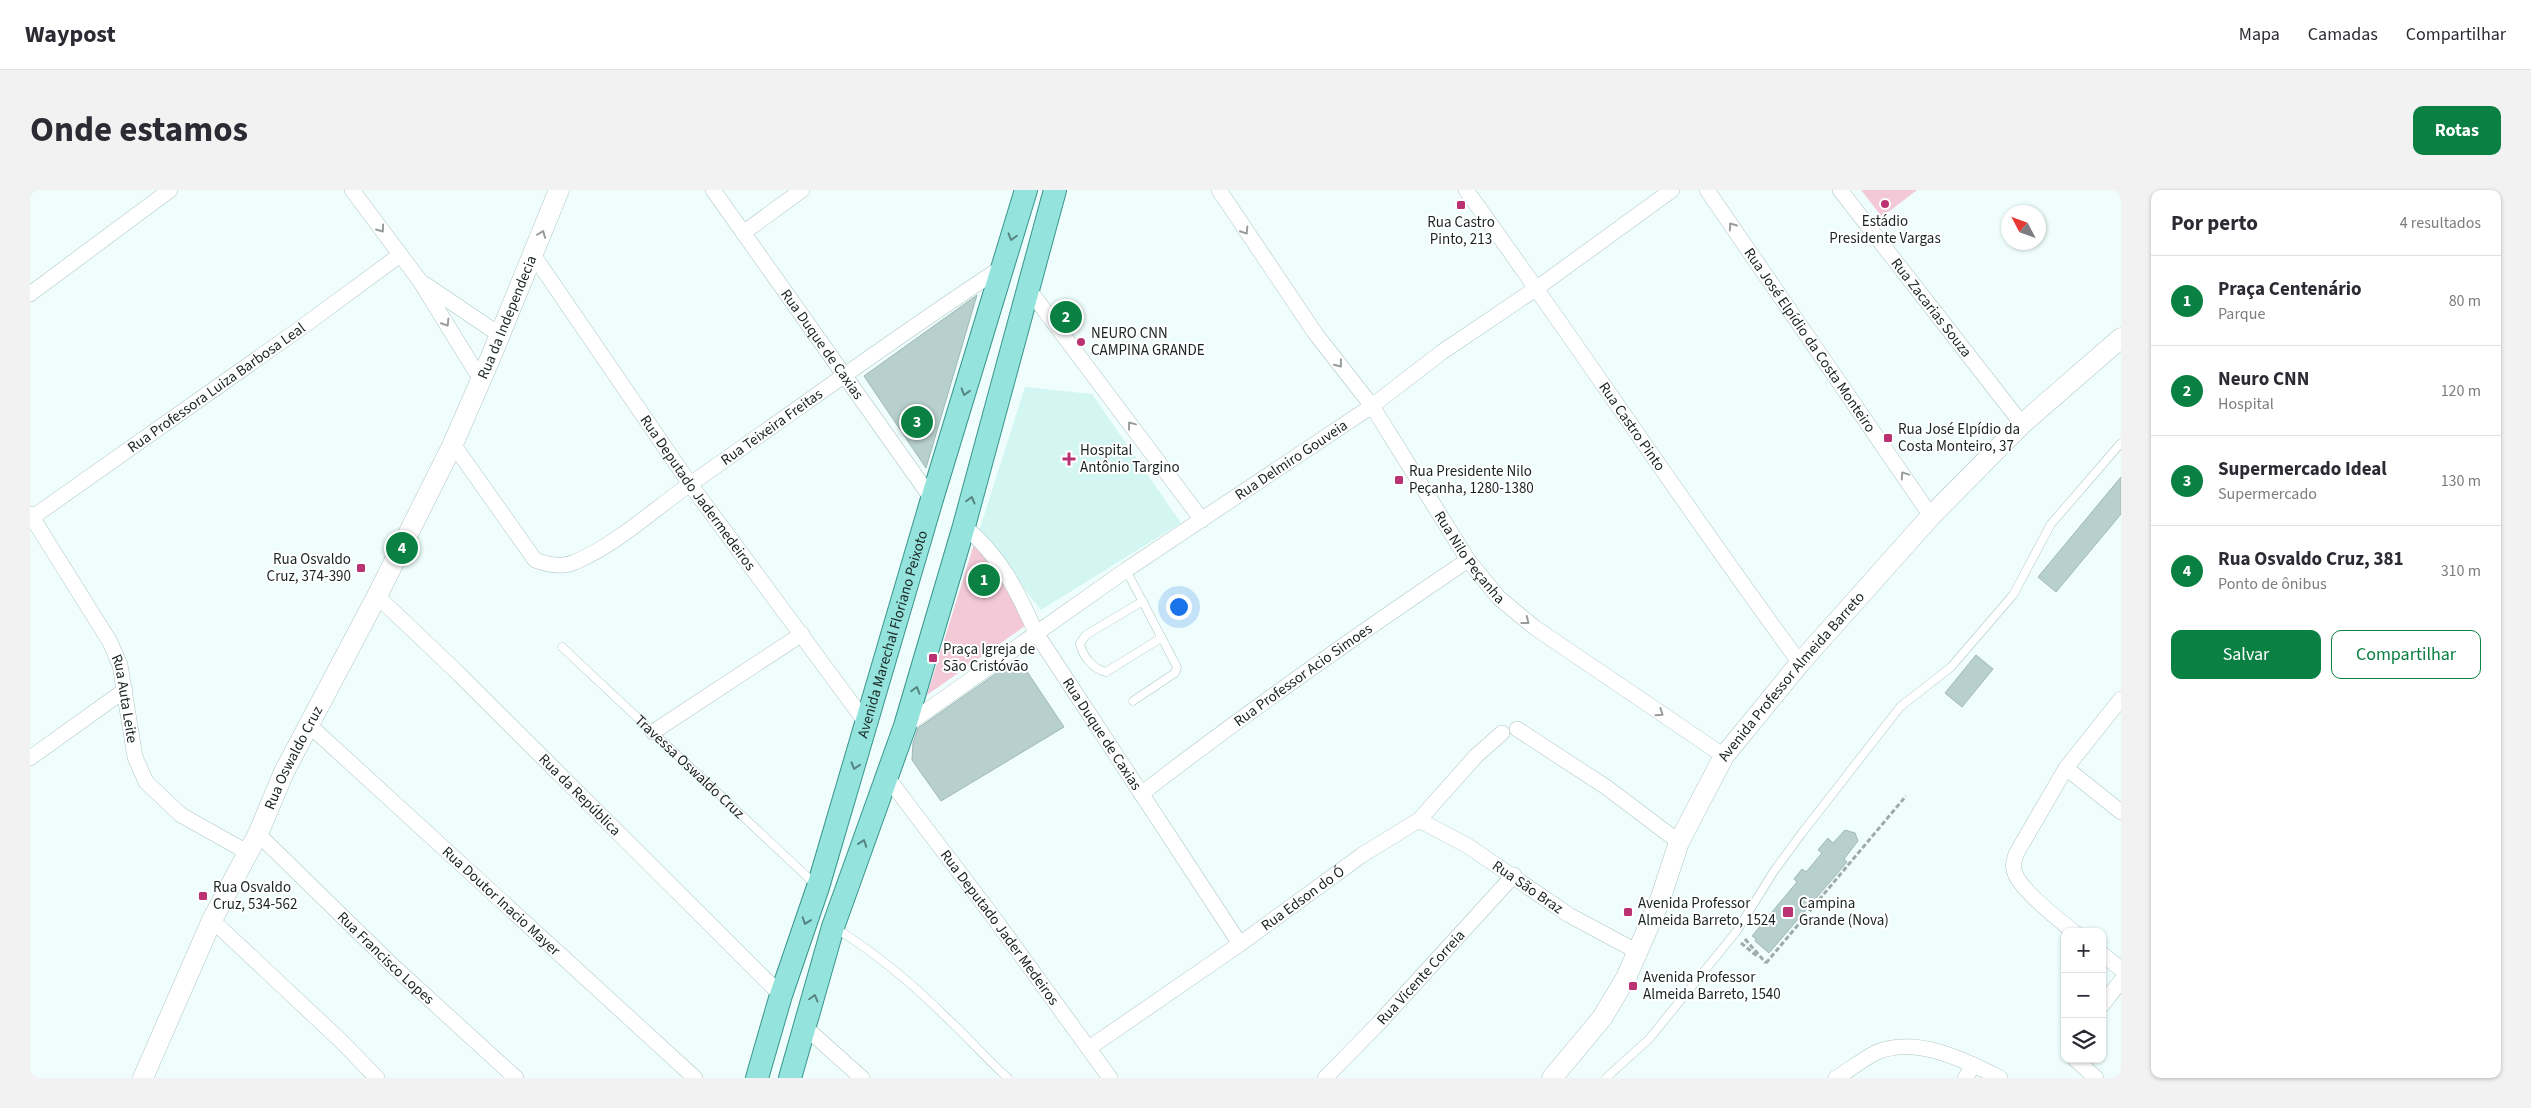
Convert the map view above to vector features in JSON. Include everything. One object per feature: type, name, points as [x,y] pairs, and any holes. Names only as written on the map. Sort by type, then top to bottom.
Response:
[{"type":"main road","name":"Avenida Marechal Floriano Peixoto","points":[[757,1078],[781,995],[818,887],[932,499],[1026,190]]},
{"type":"main road","points":[[790,1078],[834,926],[905,726],[964,526],[1055,190]]},
{"type":"street","points":[[30,294],[170,190]]},
{"type":"street","points":[[352,190],[420,281],[481,380]]},
{"type":"street","name":"Rua da Independecia","points":[[453,444],[534,256],[560,190]]},
{"type":"street","name":"Rua Duque de Caxias","points":[[713,190],[932,499]]},
{"type":"street","points":[[743,233],[802,190]]},
{"type":"street","name":"Rua Nilo Peçanha","points":[[1219,190],[1316,333],[1372,406],[1468,560],[1499,598],[1526,622],[1724,756]]},
{"type":"street","name":"Rua Castro Pinto","points":[[1466,190],[1537,288],[1729,566],[1800,663]]},
{"type":"street","name":"Rua Delmiro Gouveia","points":[[905,726],[1126,570],[1372,406],[1442,352],[1537,288],[1672,190]]},
{"type":"street","name":"Rua José Elpídio da Costa Monteiro","points":[[1707,190],[1931,516]]},
{"type":"street","name":"Rua Zacarias Souza","points":[[1840,190],[2022,424]]},
{"type":"street","name":"Rua Professora Luiza Barbosa Leal","points":[[31,517],[281,342],[400,255]]},
{"type":"street","name":"Rua Deputado Jadermedeiros","points":[[534,256],[690,484],[867,724]]},
{"type":"street","name":"Rua Teixeira Freitas","points":[[453,444],[535,560],[550,566],[573,563],[610,544],[690,484],[912,326],[1004,266]]},
{"type":"street","points":[[420,281],[500,336]]},
{"type":"street","points":[[1028,287],[1202,520]]},
{"type":"street","name":"Avenida Professor Almeida Barreto","points":[[1552,1078],[1602,1018],[1626,978],[1660,900],[1679,842],[1724,756],[1800,663],[1931,516],[2022,424],[2121,338]]},
{"type":"street","name":"Rua Oswaldo Cruz","points":[[143,1078],[212,920],[258,834],[308,724],[377,596],[453,444]]},
{"type":"street","name":"Rua Auta Leite","points":[[31,517],[110,642],[120,665],[135,757],[146,782],[181,815],[247,852]]},
{"type":"street","name":"Rua Duque de Caxias","points":[[964,526],[984,542],[1015,586],[1036,633],[1240,944]]},
{"type":"street","name":"Rua Professor Acio Simoes","points":[[1141,794],[1309,668],[1468,560]]},
{"type":"street","name":"Rua da República","points":[[377,596],[459,674],[781,995]]},
{"type":"street","points":[[653,732],[802,634]]},
{"type":"street","points":[[30,758],[125,690]]},
{"type":"street","points":[[2070,928],[2015,876],[2013,864],[2016,854],[2066,768],[2121,699]]},
{"type":"street","name":"Rua Doutor Inacio Mayer","points":[[308,724],[695,1078]]},
{"type":"street","points":[[1517,729],[1606,787],[1679,842]]},
{"type":"street","name":"Rua Edson do Ó","points":[[1089,1048],[1240,944],[1362,854],[1419,820],[1476,756],[1502,733]]},
{"type":"street","points":[[2066,768],[2121,812]]},
{"type":"street","name":"Rua Deputado Jader Medeiros","points":[[887,777],[1110,1078]]},
{"type":"street","name":"Rua São Braz","points":[[1419,820],[1468,846],[1569,915],[1638,952]]},
{"type":"street","name":"Rua Francisco Lopes","points":[[258,834],[392,965],[516,1078]]},
{"type":"street","name":"Rua Vicente Correia","points":[[1325,1078],[1514,876]]},
{"type":"street","points":[[212,920],[341,1041],[377,1078]]},
{"type":"street","points":[[2106,957],[2121,969]]},
{"type":"street","points":[[2106,1000],[2121,981]]},
{"type":"street","points":[[806,1028],[862,1078]]},
{"type":"street","points":[[1836,1078],[1876,1053],[1899,1047],[1929,1049],[1974,1065],[2000,1078]]},
{"type":"street","points":[[2079,1063],[2096,1078]]},
{"type":"street","points":[[1965,1078],[1974,1065]]},
{"type":"lane","points":[[1606,1078],[1649,1039],[1736,932],[1774,871],[1900,707],[1951,667],[2007,602],[2051,524],[2121,443]]},
{"type":"lane","points":[[1126,570],[1177,667],[1175,673],[1133,701]]},
{"type":"lane","points":[[1143,601],[1086,635],[1080,642],[1081,648],[1094,668],[1106,672],[1161,638]]},
{"type":"lane","name":"Travessa Oswaldo Cruz","points":[[562,647],[818,887]]},
{"type":"lane","points":[[834,926],[866,947],[899,974],[948,1018],[1008,1078]]},
{"type":"path","points":[[1766,963],[1906,796]]},
{"type":"path","points":[[1746,941],[1766,963]]},
{"type":"path","points":[[1743,944],[1766,963]]},
{"type":"shaded area","name":"Estádio Presidente Vargas","points":[[1861,190],[1917,190],[1882,217]]},
{"type":"shaded area","name":"Hospital Antônio Targino","points":[[1025,387],[1092,394],[1181,523],[1041,610],[979,531]]},
{"type":"shaded area","points":[[975,541],[1035,619],[927,695]]},
{"type":"building","points":[[977,295],[926,468],[864,376]]},
{"type":"building","points":[[2121,477],[2121,514],[2056,592],[2038,577]]},
{"type":"building","points":[[1976,655],[1993,669],[1962,707],[1945,693]]},
{"type":"building","points":[[1018,658],[1064,727],[941,801],[912,760],[913,743],[918,728]]},
{"type":"building","name":"Campina Grande (Nova)","points":[[1845,830],[1855,833],[1858,841],[1844,859],[1847,862],[1769,953],[1752,936],[1797,882],[1794,879],[1802,869],[1806,872],[1822,853],[1818,850],[1828,838],[1833,843]]},
{"type":"place","name":"Estádio Presidente Vargas","points":[[1885,204]]},
{"type":"place","name":"Rua Castro Pinto, 213","points":[[1461,205]]},
{"type":"place","name":"Neuro CNN","points":[[1066,317]]},
{"type":"place","name":"NEURO CNN CAMPINA GRANDE","points":[[1081,342]]},
{"type":"place","name":"Supermercado Ideal","points":[[917,422]]},
{"type":"place","name":"Rua José Elpídio da Costa Monteiro, 37","points":[[1888,438]]},
{"type":"place","name":"Hospital Antônio Targino","points":[[1069,459]]},
{"type":"place","name":"Rua Presidente Nilo Peçanha, 1280-1380","points":[[1399,480]]},
{"type":"place","name":"Rua Osvaldo Cruz, 381","points":[[402,548]]},
{"type":"place","name":"Rua Osvaldo Cruz, 374-390","points":[[361,568]]},
{"type":"place","name":"Praça Centenário","points":[[984,580]]},
{"type":"place","name":"Praça Igreja de São Cristóvão","points":[[933,658]]},
{"type":"place","name":"Rua Osvaldo Cruz, 534-562","points":[[203,896]]},
{"type":"place","name":"Avenida Professor Almeida Barreto, 1524","points":[[1628,912]]},
{"type":"place","name":"Campina Grande (Nova)","points":[[1788,912]]},
{"type":"place","name":"Avenida Professor Almeida Barreto, 1540","points":[[1633,986]]}]
